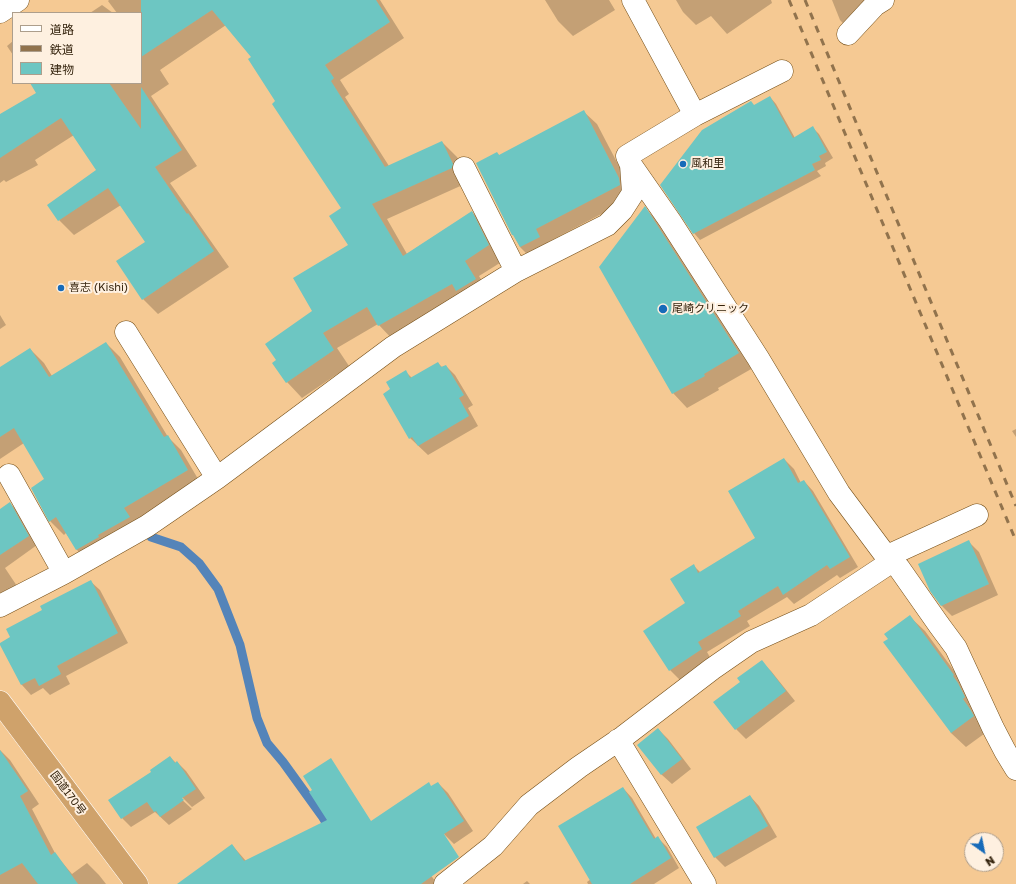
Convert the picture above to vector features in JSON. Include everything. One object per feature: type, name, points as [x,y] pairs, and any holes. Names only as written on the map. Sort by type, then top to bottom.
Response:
[{"type":"highway","name":"国道170号","points":[[0,702],[137,884]]},
{"type":"street","points":[[0,12],[18,0]]},
{"type":"street","points":[[633,0],[695,115]]},
{"type":"street","points":[[848,34],[875,5],[883,0]]},
{"type":"street","points":[[782,71],[695,115],[627,156],[631,165],[670,221],[758,358],[840,493],[889,560],[899,568],[956,648],[993,728],[1016,769]]},
{"type":"street","points":[[0,606],[64,573],[146,526],[217,478],[393,347],[516,271],[607,225],[622,210],[633,193],[631,165]]},
{"type":"street","points":[[464,168],[516,271]]},
{"type":"street","points":[[126,332],[217,478]]},
{"type":"street","points":[[9,475],[64,573]]},
{"type":"street","points":[[444,884],[492,846],[529,805],[712,669],[751,642],[811,615],[885,566],[894,553],[977,515]]},
{"type":"street","points":[[618,740],[705,884]]},
{"type":"building","points":[[141,0],[376,0],[390,22],[325,65],[334,78],[331,81],[385,167],[442,141],[453,164],[452,168],[372,204],[403,256],[472,211],[489,245],[465,261],[476,279],[456,291],[452,284],[378,326],[367,307],[323,333],[334,350],[286,383],[272,363],[276,360],[265,344],[312,311],[293,278],[348,245],[329,216],[341,208],[272,104],[275,101],[248,59],[251,57],[212,10],[142,56]]},
{"type":"building","points":[[31,84],[110,84],[141,129],[141,87],[182,150],[155,167],[214,251],[142,300],[116,261],[145,242],[108,188],[58,221],[47,205],[96,170],[61,118],[0,158],[0,114],[36,93]]},
{"type":"building","points":[[770,96],[793,138],[813,126],[827,152],[819,156],[821,160],[812,164],[815,170],[693,234],[660,185],[702,130],[751,101],[754,105]]},
{"type":"building","points":[[584,110],[619,178],[620,185],[536,229],[540,237],[520,247],[512,235],[476,163],[497,152],[499,155]]},
{"type":"building","points":[[645,206],[739,353],[704,374],[705,376],[672,394],[599,267]]},
{"type":"building","points":[[106,342],[164,437],[168,435],[188,470],[124,508],[130,517],[98,535],[99,537],[76,550],[56,517],[49,522],[31,488],[44,479],[14,428],[0,437],[0,367],[30,348],[49,377]]},
{"type":"building","points":[[438,362],[441,367],[446,365],[464,395],[459,398],[469,416],[418,446],[412,437],[409,439],[383,394],[390,389],[386,382],[406,370],[410,378]]},
{"type":"building","points":[[784,458],[798,483],[804,480],[850,557],[830,569],[827,565],[783,595],[778,586],[738,611],[741,616],[698,642],[702,649],[669,671],[643,631],[685,603],[670,579],[694,564],[698,573],[755,538],[728,491]]},
{"type":"building","points":[[10,502],[29,536],[0,555],[0,509]]},
{"type":"building","points":[[969,540],[989,584],[941,606],[930,591],[918,564]]},
{"type":"building","points":[[91,580],[118,633],[57,666],[61,674],[39,686],[35,678],[21,685],[0,645],[0,643],[10,637],[6,629],[42,610],[40,606]]},
{"type":"building","points":[[910,615],[954,675],[953,676],[965,697],[963,699],[974,716],[951,733],[883,642],[888,639],[884,634]]},
{"type":"building","points":[[762,660],[786,691],[735,730],[713,702],[740,682],[737,678]]},
{"type":"building","points":[[658,728],[682,759],[661,775],[637,745]]},
{"type":"building","points":[[0,750],[28,791],[20,796],[51,855],[55,852],[78,884],[38,884],[22,863],[0,875]]},
{"type":"building","points":[[170,756],[175,763],[177,761],[196,789],[182,798],[184,800],[160,817],[156,811],[154,812],[147,802],[121,819],[108,800],[151,772],[150,770]]},
{"type":"building","points":[[331,758],[371,821],[429,782],[431,786],[438,782],[464,821],[444,834],[459,857],[421,884],[177,884],[232,844],[244,861],[327,820],[309,792],[312,790],[303,776]]},
{"type":"building","points":[[623,787],[654,839],[658,836],[671,858],[630,884],[592,884],[558,826]]},
{"type":"building","points":[[750,795],[768,826],[714,858],[696,827]]},
{"type":"waterway","points":[[151,537],[181,547],[199,563],[218,589],[240,645],[257,718],[267,743],[283,762],[331,831]]},
{"type":"railway","points":[[789,0],[1016,541]]},
{"type":"railway","points":[[805,0],[1016,506]]},
{"type":"place","name":"風和里","points":[[683,164]]},
{"type":"place","name":"喜志 (Kishi)","points":[[61,288]]},
{"type":"place","name":"尾崎クリニック","points":[[663,309]]}]
